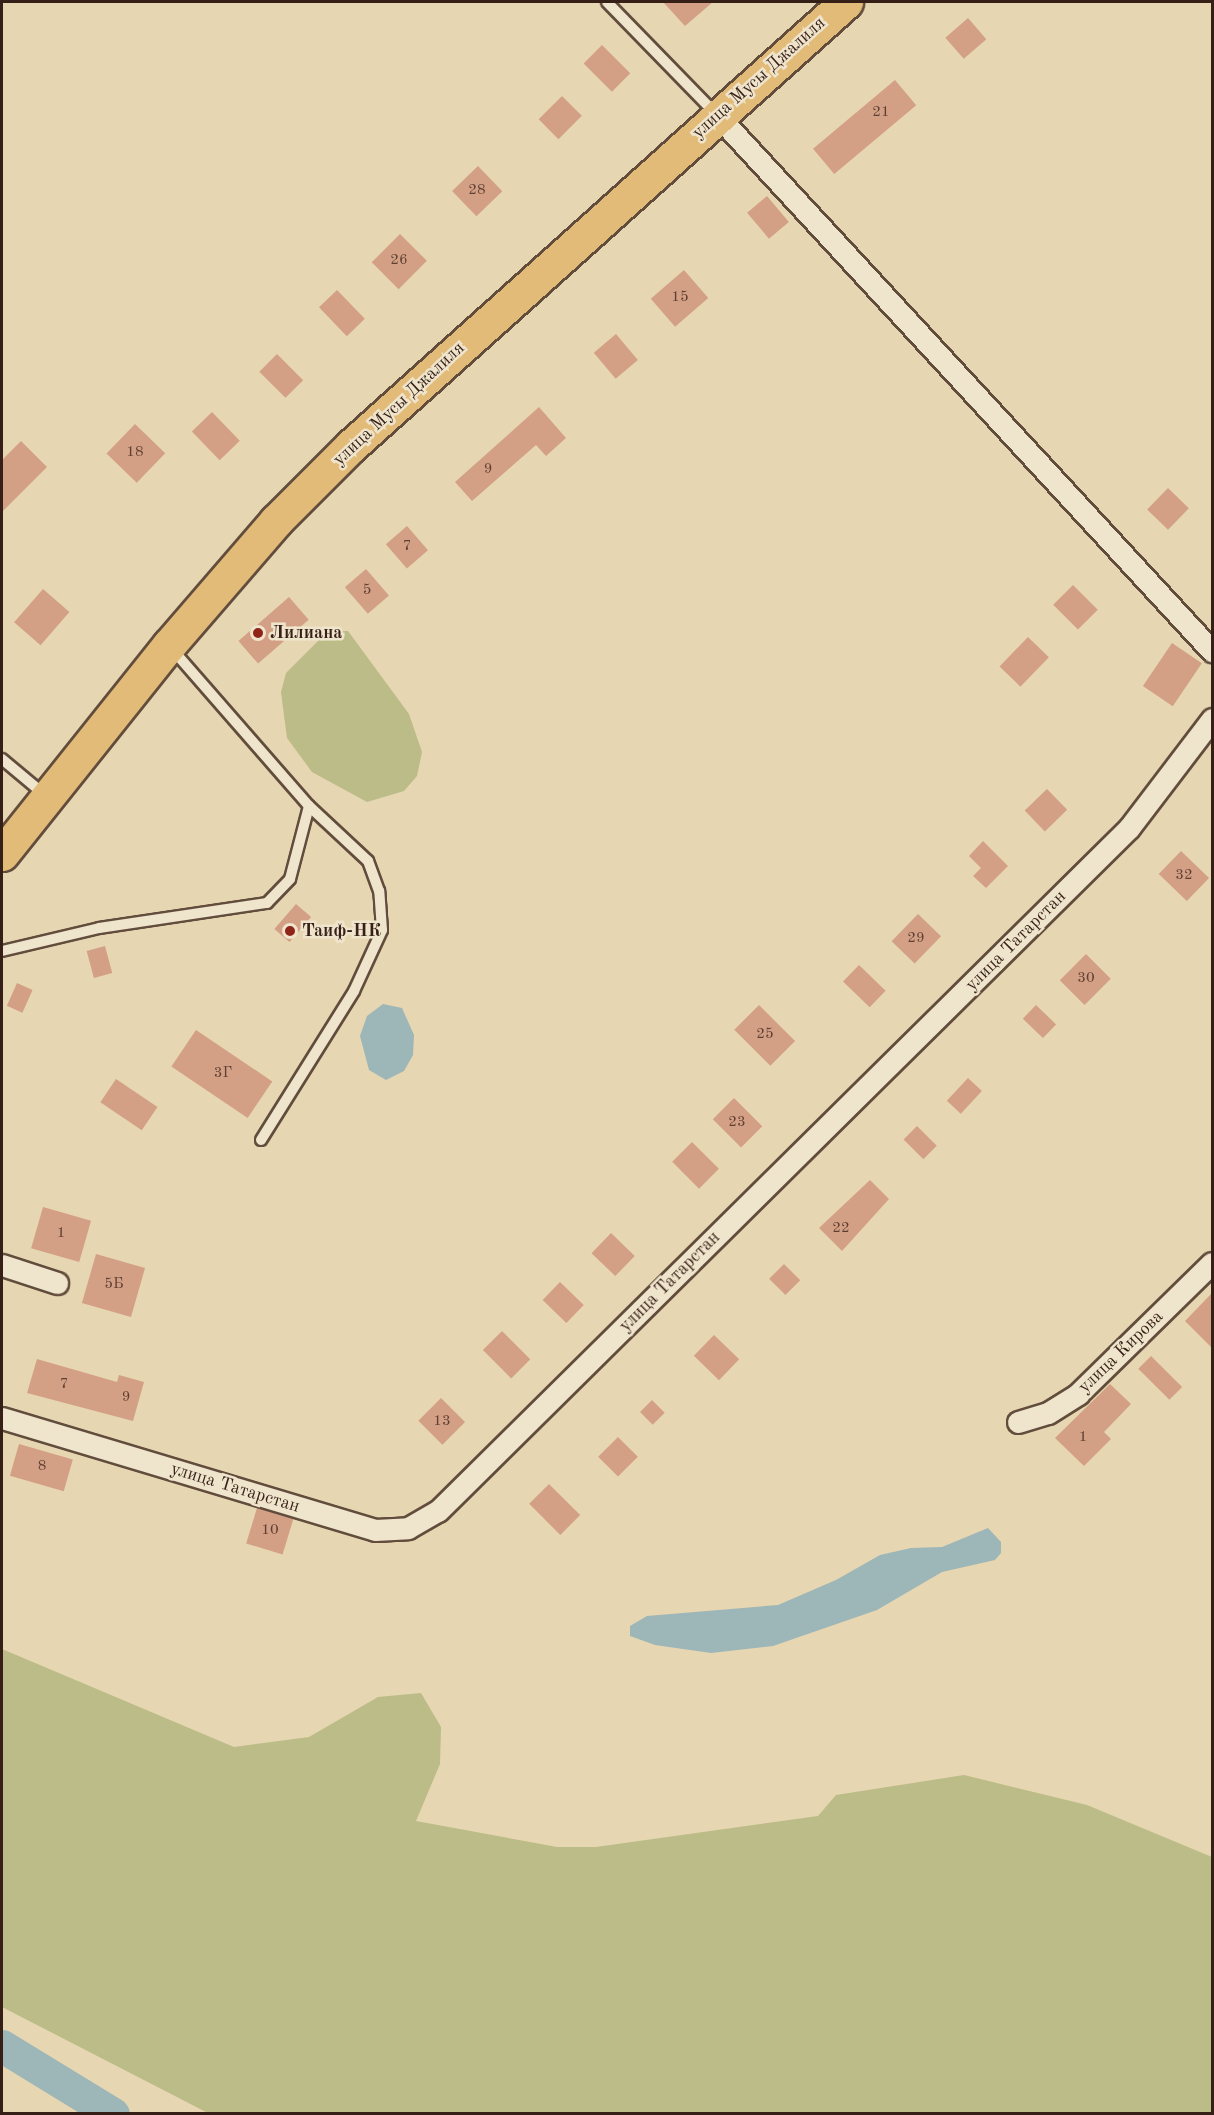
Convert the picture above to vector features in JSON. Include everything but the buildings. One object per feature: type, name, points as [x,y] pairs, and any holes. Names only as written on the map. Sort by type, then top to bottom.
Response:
[{"type":"highway","name":"улица Мусы Джалиля","points":[[2,854],[169,645],[276,521],[351,446],[846,2]]},
{"type":"street","points":[[717,116],[1212,651]]},
{"type":"street","name":"улица Татарстан","points":[[2,1418],[375,1530],[408,1528],[428,1517],[1130,828],[1212,719]]},
{"type":"street","name":"улица Кирова","points":[[1018,1422],[1048,1413],[1078,1394],[1212,1263]]},
{"type":"street","points":[[2,1265],[57,1283]]},
{"type":"lane","points":[[607,2],[717,116]]},
{"type":"lane","points":[[169,645],[309,806],[368,861],[379,891],[382,930],[354,991],[261,1140]]},
{"type":"lane","points":[[2,759],[47,797]]},
{"type":"lane","points":[[2,951],[99,928],[267,903],[290,879],[309,806]]},
{"type":"green space","points":[[328,631],[348,631],[409,714],[422,752],[417,776],[404,791],[367,802],[312,772],[287,738],[281,692],[286,673]]},
{"type":"green space","points":[[2,1649],[234,1747],[309,1737],[378,1697],[421,1693],[441,1727],[440,1764],[416,1821],[557,1847],[596,1847],[818,1816],[836,1795],[964,1775],[1087,1805],[1212,1857],[1212,2113],[208,2113],[2,2007]]},
{"type":"water","points":[[383,1004],[402,1008],[414,1035],[413,1055],[404,1071],[386,1080],[369,1070],[360,1036],[367,1016]]},
{"type":"water","points":[[988,1528],[1001,1542],[1001,1553],[995,1560],[942,1572],[877,1610],[773,1646],[711,1653],[655,1645],[630,1636],[630,1626],[647,1616],[778,1605],[836,1580],[880,1555],[911,1548],[942,1547]]},
{"type":"waterway","points":[[2,2046],[113,2114]]},
{"type":"place","name":"Лилиана","points":[[258,633]]},
{"type":"place","name":"Таиф-НК","points":[[290,931]]}]
